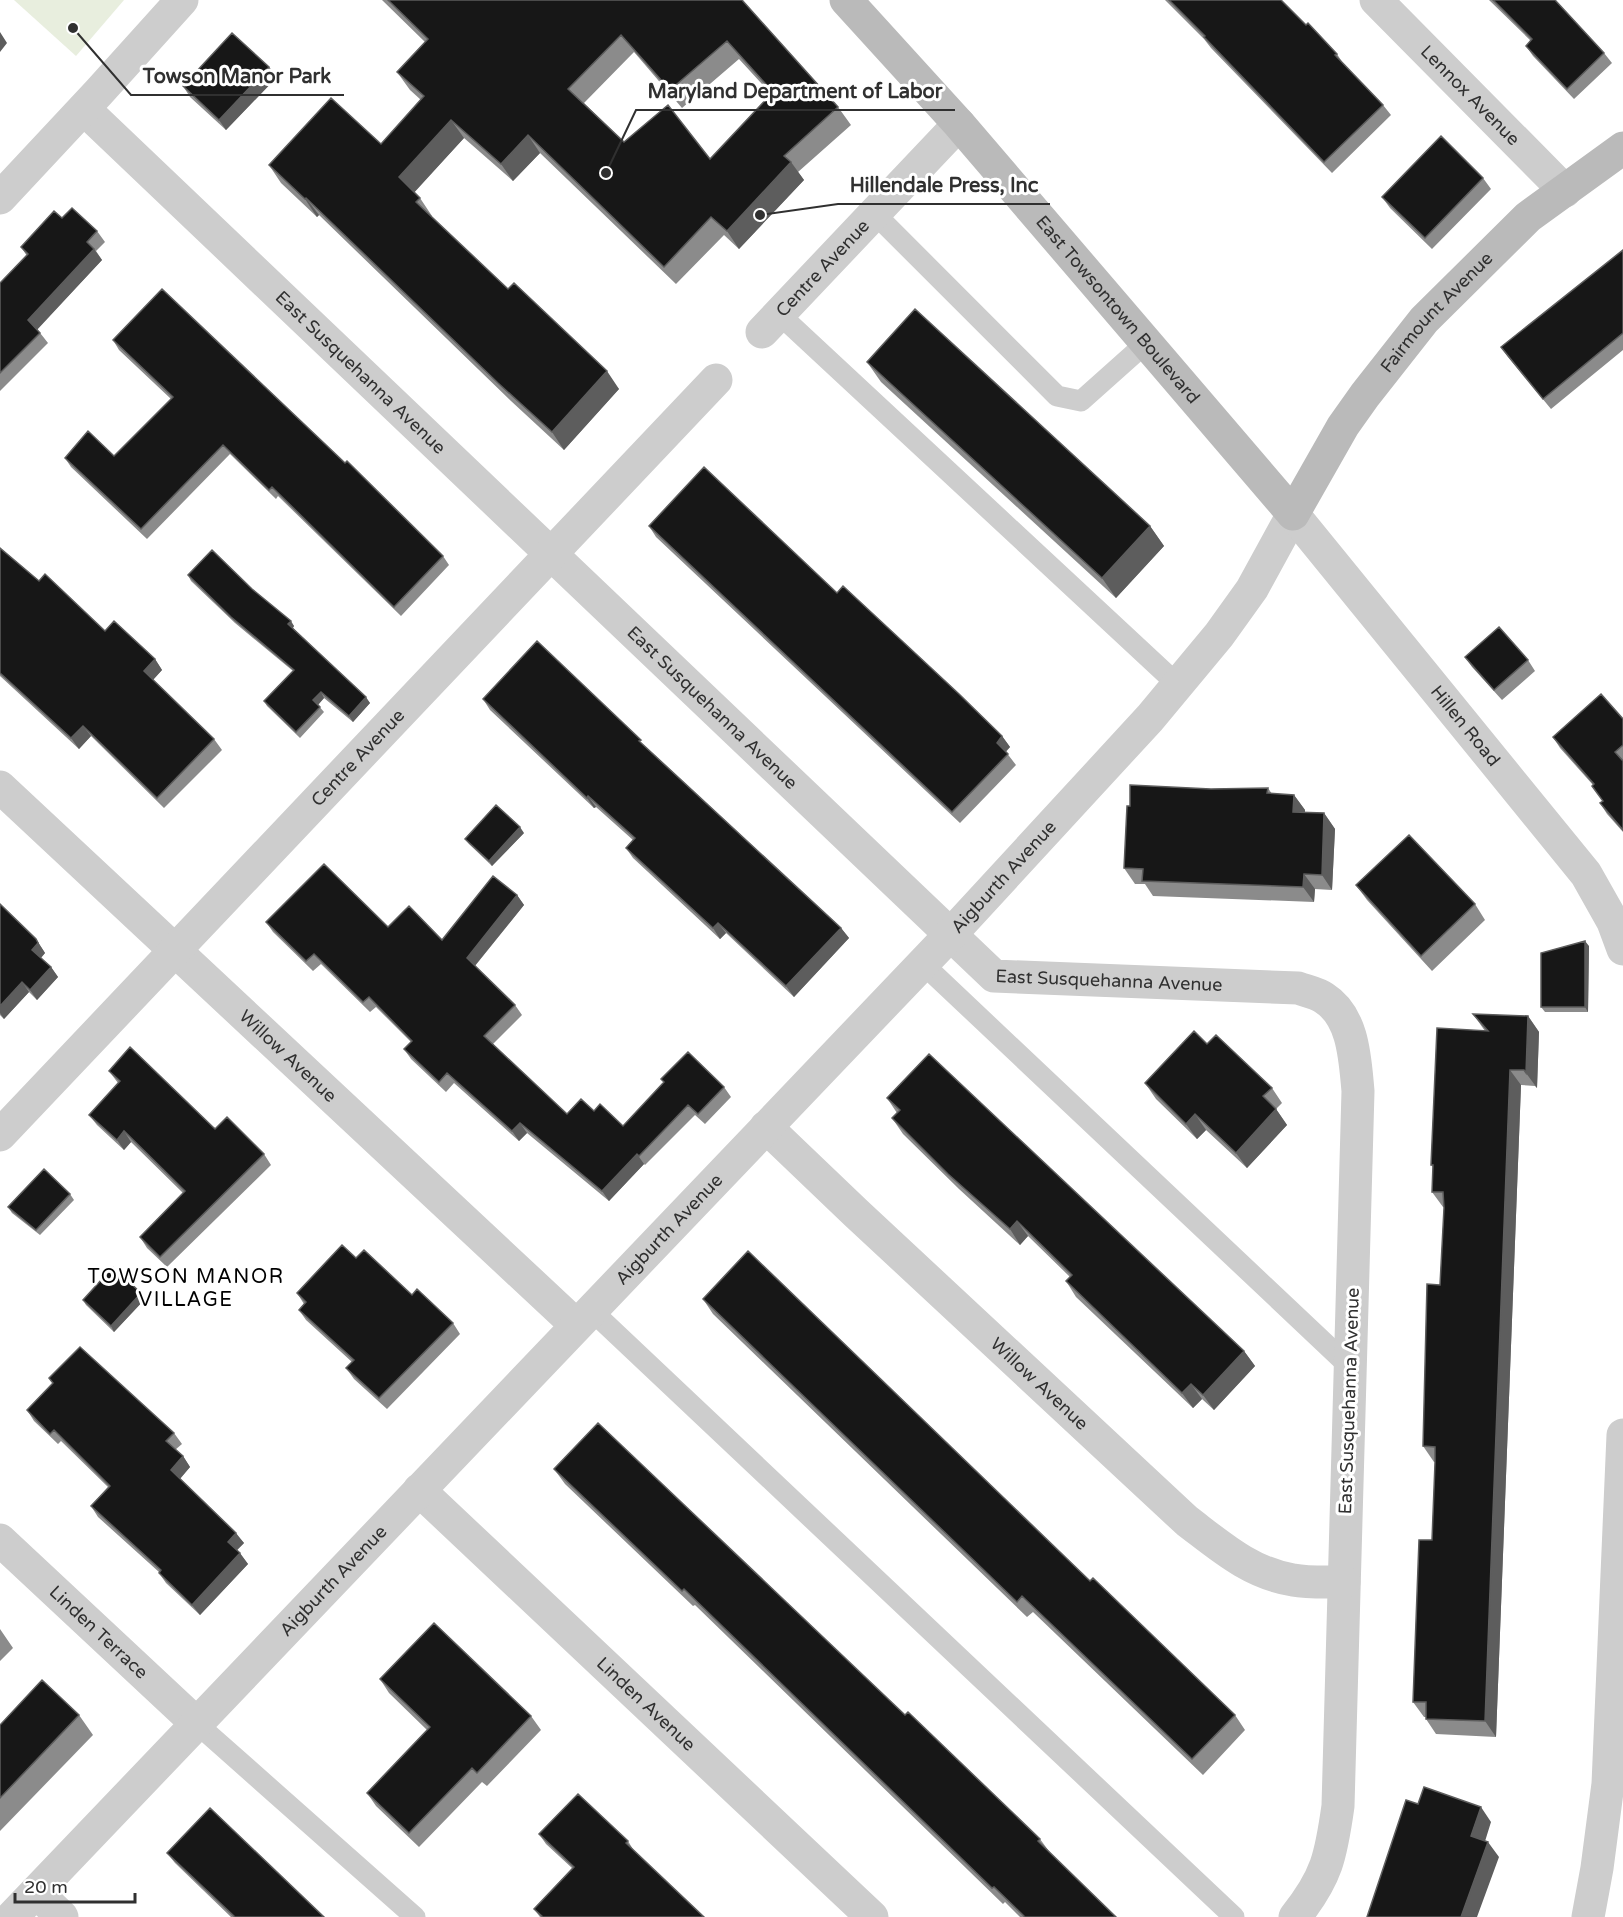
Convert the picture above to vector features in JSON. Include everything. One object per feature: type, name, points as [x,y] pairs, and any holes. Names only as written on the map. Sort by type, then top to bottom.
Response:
[{"type":"main road","name":"East Towsontown Boulevard","points":[[846,0],[959,124],[1293,514]]},
{"type":"main road","name":"Fairmount Avenue","points":[[1293,514],[1343,426],[1424,320],[1528,217],[1623,148]]},
{"type":"street","points":[[0,198],[182,0]]},
{"type":"street","name":"Lennox Avenue","points":[[1376,0],[1565,190]]},
{"type":"street","name":"East Susquehanna Avenue","points":[[84,108],[994,976],[1254,984],[1298,988],[1325,998],[1343,1018],[1353,1046],[1358,1091],[1338,1806],[1332,1850],[1325,1870],[1312,1896],[1295,1917]]},
{"type":"street","name":"Centre Avenue","points":[[770,323],[959,124]]},
{"type":"street","name":"Centre Avenue","points":[[0,1135],[716,380]]},
{"type":"street","name":"Aigburth Avenue","points":[[12,1917],[951,934],[1150,718],[1219,635],[1252,589],[1293,514]]},
{"type":"street","name":"Hillen Road","points":[[1293,514],[1586,874],[1613,922],[1623,949]]},
{"type":"street","name":"Willow Avenue","points":[[0,787],[175,950],[584,1317]]},
{"type":"street","name":"Willow Avenue","points":[[766,1127],[1187,1521],[1232,1556],[1255,1569],[1295,1580],[1344,1582]]},
{"type":"street","points":[[1588,1917],[1598,1868],[1617,1692],[1623,1435]]},
{"type":"street","name":"Linden Avenue","points":[[419,1490],[872,1917]]},
{"type":"street","name":"Linden Terrace","points":[[0,1540],[196,1723]]},
{"type":"street","points":[[36,1892],[62,1917]]},
{"type":"lane","points":[[874,213],[1057,396],[1081,401],[1146,343]]},
{"type":"lane","points":[[770,323],[1178,685]]},
{"type":"lane","points":[[922,963],[1350,1368]]},
{"type":"lane","points":[[584,1317],[1234,1917]]},
{"type":"lane","points":[[196,1723],[415,1917]]},
{"type":"green space","points":[[14,0],[124,0],[76,56]]},
{"type":"building","points":[[388,0],[742,0],[838,107],[784,156],[791,162],[727,231],[711,217],[664,267],[528,135],[501,164],[451,120],[399,177],[420,198],[416,202],[508,289],[514,283],[607,371],[552,432],[269,165],[331,98],[381,144],[424,96],[397,72],[428,39]],"holes":[[[621,35],[670,90],[727,41],[773,92],[710,159],[668,105],[624,142],[568,89]]]},
{"type":"building","points":[[1169,0],[1281,0],[1306,25],[1308,23],[1383,105],[1324,162]]},
{"type":"building","points":[[1493,0],[1555,0],[1604,53],[1567,89],[1526,46],[1532,39]]},
{"type":"building","points":[[232,33],[269,67],[219,120],[183,86]]},
{"type":"building","points":[[1441,136],[1483,178],[1425,238],[1382,197]]},
{"type":"building","points":[[72,208],[97,231],[87,242],[94,249],[28,320],[40,333],[0,373],[0,283],[28,254],[21,247],[54,211],[62,218]]},
{"type":"building","points":[[1623,250],[1623,333],[1543,399],[1501,347]]},
{"type":"building","points":[[162,289],[345,463],[347,461],[443,556],[394,607],[272,487],[269,490],[223,445],[141,529],[65,458],[88,431],[114,456],[173,397],[113,340]]},
{"type":"building","points":[[915,309],[1150,526],[1102,578],[867,362]]},
{"type":"building","points":[[704,467],[837,593],[843,586],[1002,736],[997,743],[1008,754],[952,812],[649,526]]},
{"type":"building","points":[[0,548],[39,581],[45,574],[105,631],[114,621],[155,659],[144,671],[214,739],[157,798],[83,726],[71,738],[0,673]]},
{"type":"building","points":[[212,550],[252,589],[291,621],[288,624],[366,697],[349,716],[321,692],[313,700],[320,707],[296,732],[264,701],[294,670],[231,617],[188,575]]},
{"type":"building","points":[[1499,627],[1528,660],[1494,690],[1465,657]]},
{"type":"building","points":[[537,641],[641,740],[639,741],[841,928],[786,986],[718,923],[713,928],[626,848],[635,838],[588,796],[587,798],[483,699]]},
{"type":"building","points":[[1601,694],[1623,719],[1623,745],[1615,752],[1623,761],[1623,830],[1600,803],[1603,801],[1592,786],[1594,784],[1553,737]]},
{"type":"building","points":[[1130,785],[1211,789],[1268,788],[1267,793],[1294,795],[1293,812],[1324,813],[1322,875],[1304,874],[1303,887],[1142,881],[1143,869],[1124,868]]},
{"type":"building","points":[[496,805],[520,827],[489,861],[465,839]]},
{"type":"building","points":[[1409,835],[1475,904],[1421,956],[1356,885]]},
{"type":"building","points":[[324,864],[388,927],[409,906],[442,940],[493,876],[517,895],[467,958],[515,1005],[484,1036],[567,1114],[581,1099],[594,1111],[600,1104],[623,1126],[664,1082],[661,1079],[688,1052],[724,1087],[698,1114],[688,1105],[602,1191],[520,1123],[512,1131],[447,1073],[439,1082],[404,1049],[412,1041],[369,997],[363,1002],[314,954],[306,961],[266,922]]},
{"type":"building","points":[[0,904],[36,939],[38,943],[32,950],[51,967],[30,990],[22,982],[0,1006]]},
{"type":"building","points":[[1585,941],[1585,1007],[1541,1007],[1541,953]]},
{"type":"building","points":[[1473,1014],[1528,1016],[1526,1073],[1524,1070],[1510,1070],[1485,1721],[1426,1719],[1426,1702],[1413,1702],[1419,1540],[1432,1540],[1435,1463],[1435,1447],[1423,1446],[1427,1284],[1440,1285],[1444,1208],[1443,1192],[1432,1192],[1433,1165],[1431,1165],[1437,1028],[1488,1031]]},
{"type":"building","points":[[1194,1031],[1207,1044],[1216,1035],[1272,1088],[1263,1096],[1276,1109],[1236,1153],[1195,1114],[1186,1124],[1145,1083]]},
{"type":"building","points":[[130,1047],[215,1129],[227,1117],[264,1154],[160,1257],[140,1237],[185,1191],[124,1131],[117,1140],[89,1115],[120,1081],[109,1071]]},
{"type":"building","points":[[929,1054],[1244,1351],[1203,1395],[1191,1384],[1182,1393],[1066,1281],[1072,1275],[1017,1221],[1010,1229],[948,1174],[892,1118],[900,1110],[887,1098]]},
{"type":"building","points":[[44,1169],[70,1194],[36,1230],[8,1207]]},
{"type":"building","points":[[342,1245],[356,1258],[364,1250],[412,1295],[417,1289],[453,1323],[379,1398],[346,1368],[354,1360],[299,1310],[306,1302],[297,1293]]},
{"type":"building","points":[[748,1251],[1090,1581],[1093,1578],[1235,1715],[1192,1759],[1022,1596],[1017,1602],[703,1299]]},
{"type":"building","points":[[113,1267],[141,1293],[111,1326],[83,1300]]},
{"type":"building","points":[[80,1347],[174,1433],[166,1441],[183,1456],[171,1470],[236,1533],[228,1542],[240,1553],[192,1605],[159,1573],[161,1570],[91,1506],[110,1486],[54,1430],[50,1434],[27,1410],[53,1383],[49,1378]]},
{"type":"building","points":[[598,1423],[905,1715],[908,1712],[1040,1839],[1038,1841],[1116,1917],[1025,1917],[994,1887],[992,1888],[684,1589],[682,1591],[554,1469]]},
{"type":"building","points":[[434,1623],[531,1716],[477,1773],[472,1768],[409,1833],[367,1793],[430,1727],[380,1679]]},
{"type":"building","points":[[42,1680],[79,1715],[0,1798],[0,1725]]},
{"type":"building","points":[[1424,1787],[1481,1807],[1471,1836],[1488,1842],[1461,1917],[1367,1917],[1406,1800],[1418,1804]]},
{"type":"building","points":[[578,1794],[704,1917],[543,1917],[534,1909],[574,1867],[539,1834]]},
{"type":"building","points":[[210,1808],[324,1917],[235,1917],[167,1853]]},
{"type":"place","name":"Towson Manor Park","points":[[73,28]]},
{"type":"place","name":"Maryland Department of Labor","points":[[606,173]]},
{"type":"place","name":"Hillendale Press, Inc","points":[[760,215]]},
{"type":"district","name":"TOWSON MANOR VILLAGE","points":[[186,1288]]}]
